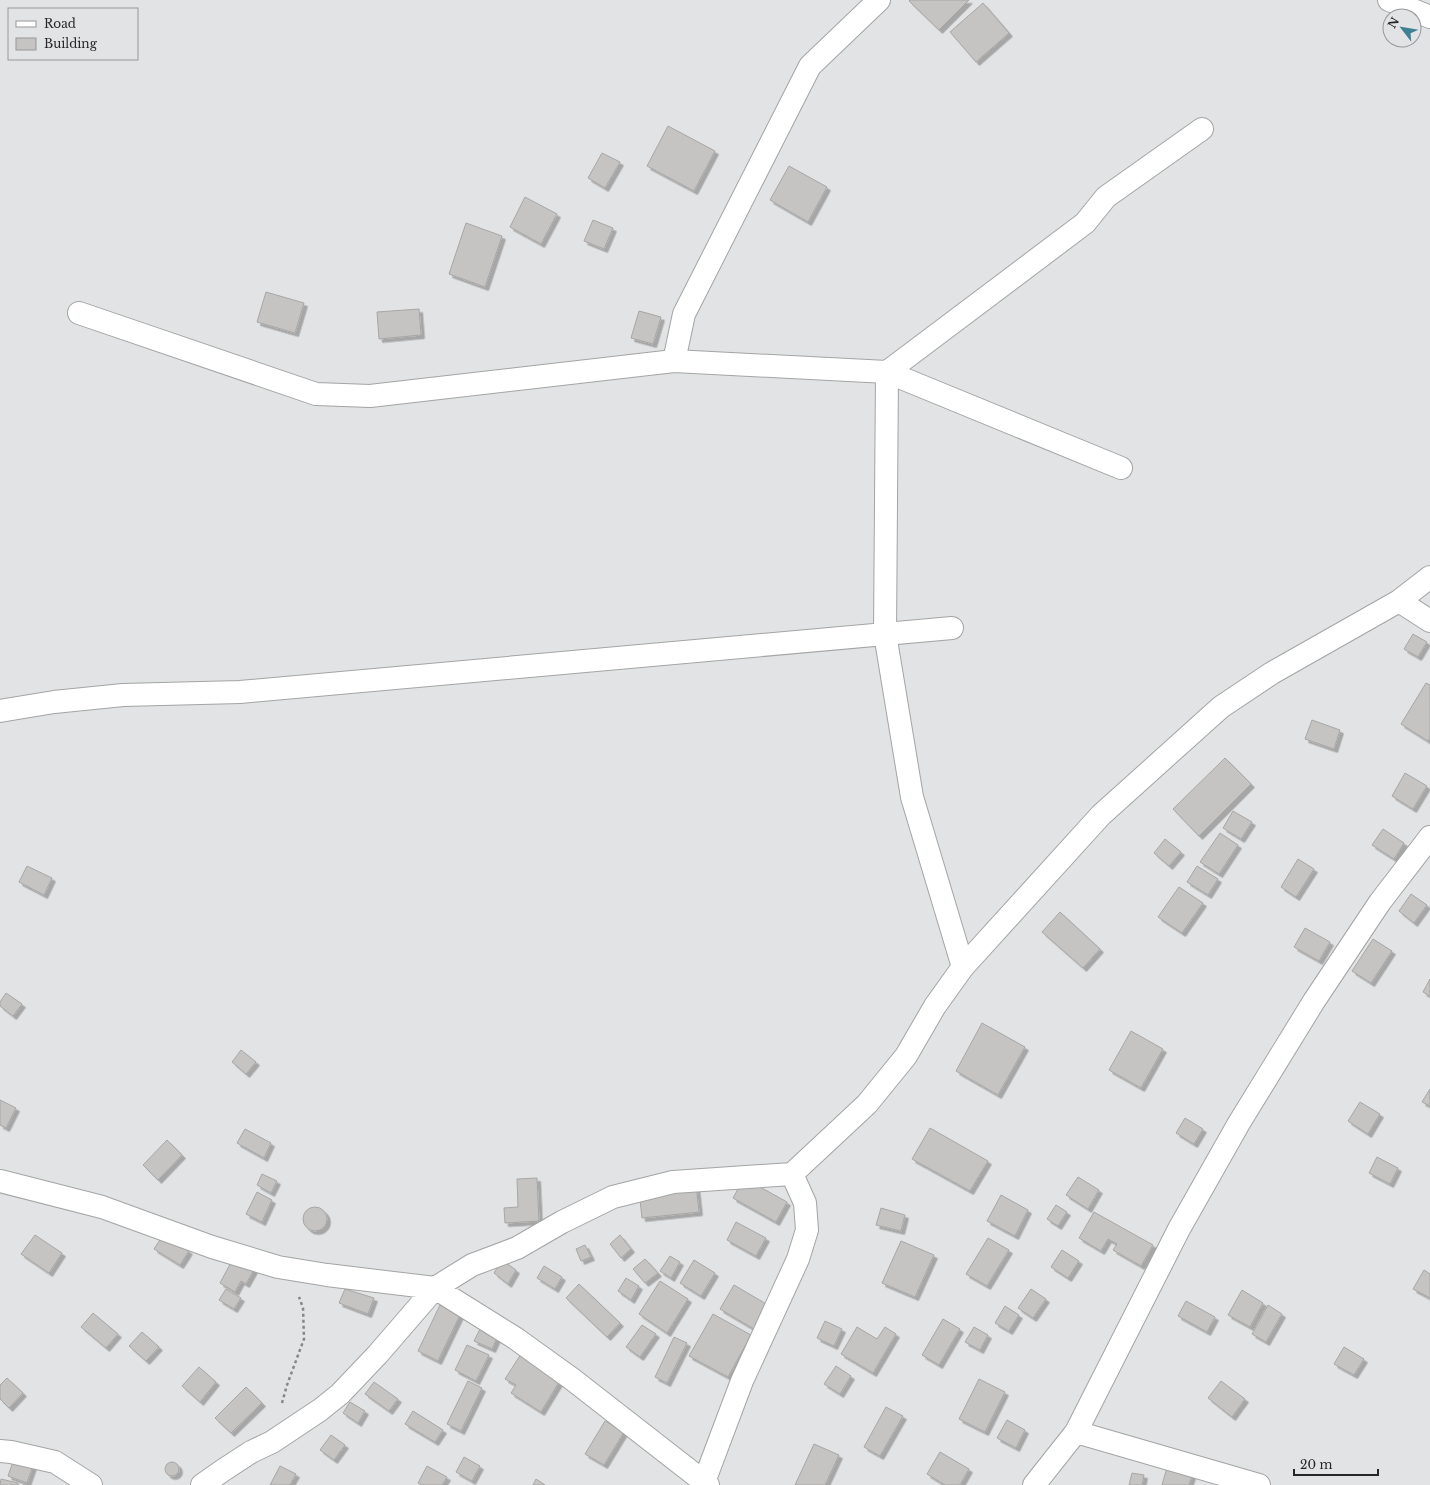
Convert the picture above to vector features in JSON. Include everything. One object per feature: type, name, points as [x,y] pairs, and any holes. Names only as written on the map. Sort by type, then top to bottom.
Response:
[{"type":"street","points":[[674,361],[684,314],[810,66],[879,0]]},
{"type":"street","points":[[1389,0],[1430,16]]},
{"type":"street","points":[[887,372],[1085,223],[1106,197],[1202,129]]},
{"type":"street","points":[[79,313],[316,394],[370,396],[674,361],[887,372],[1121,468]]},
{"type":"street","points":[[887,372],[885,634],[912,797],[963,967]]},
{"type":"street","points":[[202,1485],[252,1452],[272,1442],[320,1410],[340,1394],[378,1354],[435,1288],[472,1265],[517,1248],[562,1222],[613,1197],[673,1182],[792,1174],[867,1104],[906,1056],[935,1006],[963,967],[1101,815],[1221,707],[1272,673],[1400,601],[1430,577]]},
{"type":"street","points":[[1400,601],[1430,622]]},
{"type":"street","points":[[0,711],[54,702],[122,695],[240,692],[952,628]]},
{"type":"street","points":[[1034,1485],[1076,1432],[1179,1229],[1239,1123],[1319,994],[1380,902],[1430,838]]},
{"type":"street","points":[[0,1181],[102,1207],[212,1247],[278,1267],[327,1275],[435,1288],[515,1338],[572,1379],[706,1483],[742,1381],[798,1259],[807,1230],[805,1203],[792,1174]]},
{"type":"street","points":[[1076,1432],[1259,1485]]},
{"type":"street","points":[[0,1451],[55,1462],[91,1485]]},
{"type":"path","points":[[272,1442],[287,1384],[304,1339],[302,1308],[292,1273],[278,1267]]},
{"type":"building","points":[[969,0],[939,30],[909,1]]},
{"type":"building","points":[[983,3],[1009,33],[976,62],[950,32]]},
{"type":"building","points":[[668,126],[715,151],[694,191],[647,166]]},
{"type":"building","points":[[602,153],[620,162],[605,188],[588,178]]},
{"type":"building","points":[[789,166],[827,187],[808,222],[770,200]]},
{"type":"building","points":[[525,197],[557,214],[541,244],[510,227]]},
{"type":"building","points":[[593,220],[613,228],[604,249],[584,241]]},
{"type":"building","points":[[466,223],[502,236],[485,287],[449,274]]},
{"type":"building","points":[[266,292],[304,303],[295,333],[257,322]]},
{"type":"building","points":[[419,309],[421,335],[379,339],[377,312]]},
{"type":"building","points":[[639,311],[661,317],[653,344],[631,338]]},
{"type":"building","points":[[1413,634],[1427,642],[1418,657],[1404,649]]},
{"type":"building","points":[[1426,683],[1430,685],[1430,737],[1428,741],[1401,724]]},
{"type":"building","points":[[1312,720],[1340,730],[1334,749],[1305,739]]},
{"type":"building","points":[[1225,758],[1251,784],[1199,836],[1173,809]]},
{"type":"building","points":[[1405,773],[1427,786],[1413,809],[1392,796]]},
{"type":"building","points":[[1233,811],[1252,822],[1241,839],[1223,828]]},
{"type":"building","points":[[1383,829],[1404,843],[1394,859],[1372,845]]},
{"type":"building","points":[[1220,833],[1238,845],[1219,874],[1200,862]]},
{"type":"building","points":[[1165,839],[1181,852],[1169,866],[1154,853]]},
{"type":"building","points":[[1298,859],[1314,869],[1296,897],[1281,887]]},
{"type":"building","points":[[27,866],[52,878],[44,895],[19,882]]},
{"type":"building","points":[[1197,866],[1218,879],[1208,895],[1187,882]]},
{"type":"building","points":[[1179,887],[1203,903],[1182,933],[1158,917]]},
{"type":"building","points":[[1411,894],[1427,905],[1414,923],[1399,911]]},
{"type":"building","points":[[1060,912],[1100,949],[1083,968],[1042,932]]},
{"type":"building","points":[[1305,928],[1330,942],[1319,961],[1294,947]]},
{"type":"building","points":[[1373,939],[1392,951],[1371,983],[1352,971]]},
{"type":"building","points":[[1430,979],[1430,996],[1423,992]]},
{"type":"building","points":[[6,993],[22,1004],[13,1016],[0,1006],[0,1002]]},
{"type":"building","points":[[982,1023],[1025,1047],[998,1095],[956,1071]]},
{"type":"building","points":[[1131,1031],[1163,1049],[1141,1088],[1109,1070]]},
{"type":"building","points":[[241,1050],[256,1062],[246,1074],[232,1062]]},
{"type":"building","points":[[1430,1089],[1430,1106],[1422,1102]]},
{"type":"building","points":[[0,1100],[16,1108],[6,1128],[0,1125]]},
{"type":"building","points":[[1360,1102],[1380,1114],[1368,1134],[1348,1121]]},
{"type":"building","points":[[1185,1118],[1203,1129],[1194,1144],[1176,1133]]},
{"type":"building","points":[[930,1128],[988,1161],[970,1191],[912,1159]]},
{"type":"building","points":[[245,1129],[271,1143],[264,1158],[237,1143]]},
{"type":"building","points":[[167,1140],[182,1155],[158,1180],[143,1165]]},
{"type":"building","points":[[1377,1157],[1398,1168],[1390,1184],[1369,1173]]},
{"type":"building","points":[[262,1174],[277,1181],[271,1193],[257,1185]]},
{"type":"building","points":[[1078,1177],[1099,1190],[1088,1209],[1066,1195]]},
{"type":"building","points":[[537,1178],[539,1221],[505,1223],[504,1208],[518,1207],[517,1179]]},
{"type":"building","points":[[744,1178],[787,1202],[776,1222],[733,1198]]},
{"type":"building","points":[[696,1185],[699,1212],[642,1218],[639,1191]]},
{"type":"building","points":[[257,1192],[272,1200],[262,1222],[246,1214]]},
{"type":"building","points":[[1001,1195],[1028,1210],[1015,1236],[987,1221]]},
{"type":"building","points":[[1056,1205],[1067,1212],[1058,1226],[1047,1219]]},
{"type":"building","points":[[315,1207],[323,1211],[327,1219],[323,1227],[315,1231],[307,1227],[303,1219],[307,1211]]},
{"type":"building","points":[[881,1208],[905,1215],[901,1231],[876,1225]]},
{"type":"building","points":[[1094,1212],[1153,1245],[1141,1266],[1113,1250],[1117,1244],[1108,1239],[1101,1251],[1079,1238]]},
{"type":"building","points":[[736,1222],[766,1238],[756,1256],[727,1240]]},
{"type":"building","points":[[35,1235],[62,1253],[49,1273],[21,1254]]},
{"type":"building","points":[[163,1235],[189,1251],[180,1265],[154,1249]]},
{"type":"building","points":[[620,1235],[631,1249],[621,1258],[610,1244]]},
{"type":"building","points":[[988,1238],[1009,1250],[987,1286],[966,1274]]},
{"type":"building","points":[[901,1241],[934,1255],[915,1297],[882,1283]]},
{"type":"building","points":[[585,1245],[591,1257],[581,1261],[576,1249]]},
{"type":"building","points":[[1062,1250],[1079,1261],[1068,1278],[1051,1267]]},
{"type":"building","points":[[235,1255],[256,1266],[246,1284],[241,1281],[235,1292],[220,1283]]},
{"type":"building","points":[[670,1256],[680,1262],[671,1278],[660,1271]]},
{"type":"building","points":[[645,1259],[658,1273],[645,1283],[633,1269]]},
{"type":"building","points":[[502,1260],[516,1270],[508,1284],[494,1273]]},
{"type":"building","points":[[694,1260],[715,1273],[701,1296],[680,1283]]},
{"type":"building","points":[[544,1266],[562,1277],[555,1289],[537,1278]]},
{"type":"building","points":[[1424,1270],[1430,1274],[1430,1298],[1413,1289]]},
{"type":"building","points":[[626,1278],[639,1286],[631,1300],[618,1291]]},
{"type":"building","points":[[660,1281],[688,1299],[667,1333],[639,1314]]},
{"type":"building","points":[[579,1284],[620,1323],[607,1337],[566,1298]]},
{"type":"building","points":[[734,1285],[768,1305],[754,1329],[720,1309]]},
{"type":"building","points":[[226,1289],[241,1298],[234,1309],[219,1300]]},
{"type":"building","points":[[345,1289],[374,1298],[368,1314],[339,1303]]},
{"type":"building","points":[[1031,1289],[1046,1299],[1033,1318],[1018,1308]]},
{"type":"building","points":[[1242,1290],[1263,1303],[1250,1327],[1228,1315]]},
{"type":"building","points":[[1186,1301],[1215,1317],[1207,1332],[1178,1316]]},
{"type":"building","points":[[440,1305],[460,1315],[438,1361],[418,1351]]},
{"type":"building","points":[[1268,1305],[1282,1314],[1266,1342],[1252,1334]]},
{"type":"building","points":[[1005,1306],[1019,1315],[1009,1331],[995,1323]]},
{"type":"building","points":[[93,1313],[118,1334],[106,1348],[81,1327]]},
{"type":"building","points":[[713,1314],[751,1335],[728,1377],[689,1356]]},
{"type":"building","points":[[943,1319],[960,1329],[939,1365],[922,1355]]},
{"type":"building","points":[[825,1321],[842,1329],[834,1346],[817,1338]]},
{"type":"building","points":[[642,1325],[656,1334],[640,1357],[626,1347]]},
{"type":"building","points":[[857,1327],[877,1339],[885,1327],[896,1334],[873,1373],[841,1354]]},
{"type":"building","points":[[974,1327],[988,1335],[980,1350],[965,1342]]},
{"type":"building","points":[[480,1329],[497,1338],[492,1349],[474,1341]]},
{"type":"building","points":[[142,1332],[159,1347],[146,1361],[129,1346]]},
{"type":"building","points":[[674,1337],[687,1343],[667,1383],[655,1377]]},
{"type":"building","points":[[467,1345],[489,1355],[476,1381],[455,1370]]},
{"type":"building","points":[[1344,1347],[1364,1359],[1354,1375],[1334,1364]]},
{"type":"building","points":[[521,1354],[561,1379],[541,1412],[511,1393],[516,1385],[505,1379]]},
{"type":"building","points":[[836,1366],[851,1376],[840,1394],[824,1384]]},
{"type":"building","points":[[199,1367],[216,1382],[200,1402],[182,1386]]},
{"type":"building","points":[[7,1378],[23,1393],[9,1408],[0,1399],[0,1385]]},
{"type":"building","points":[[979,1379],[1005,1392],[985,1432],[959,1419]]},
{"type":"building","points":[[468,1381],[482,1388],[461,1431],[447,1424]]},
{"type":"building","points":[[1221,1381],[1245,1399],[1232,1417],[1208,1398]]},
{"type":"building","points":[[374,1382],[398,1399],[389,1411],[365,1394]]},
{"type":"building","points":[[246,1387],[262,1403],[231,1433],[215,1418]]},
{"type":"building","points":[[350,1402],[365,1411],[358,1423],[343,1413]]},
{"type":"building","points":[[886,1407],[903,1416],[880,1456],[864,1447]]},
{"type":"building","points":[[413,1411],[443,1430],[435,1442],[405,1424]]},
{"type":"building","points":[[1007,1420],[1025,1430],[1016,1448],[997,1438]]},
{"type":"building","points":[[605,1421],[624,1432],[604,1465],[585,1454]]},
{"type":"building","points":[[331,1435],[345,1445],[334,1460],[320,1450]]},
{"type":"building","points":[[814,1444],[839,1455],[825,1485],[795,1485]]},
{"type":"building","points":[[940,1452],[969,1469],[960,1485],[945,1485],[927,1474]]},
{"type":"building","points":[[15,1456],[34,1463],[27,1483],[8,1476]]},
{"type":"building","points":[[464,1457],[480,1466],[472,1481],[456,1472]]},
{"type":"building","points":[[169,1462],[175,1462],[179,1466],[179,1472],[175,1476],[169,1476],[165,1472],[165,1466]]},
{"type":"building","points":[[1168,1464],[1193,1472],[1189,1485],[1162,1485]]},
{"type":"building","points":[[280,1466],[296,1474],[290,1485],[270,1485]]},
{"type":"building","points":[[427,1466],[447,1477],[442,1485],[422,1485],[418,1483]]},
{"type":"building","points":[[1132,1473],[1144,1475],[1142,1485],[1129,1485]]},
{"type":"building","points":[[1,1479],[18,1483],[18,1485],[0,1485]]},
{"type":"building","points":[[536,1479],[545,1485],[533,1485]]}]
